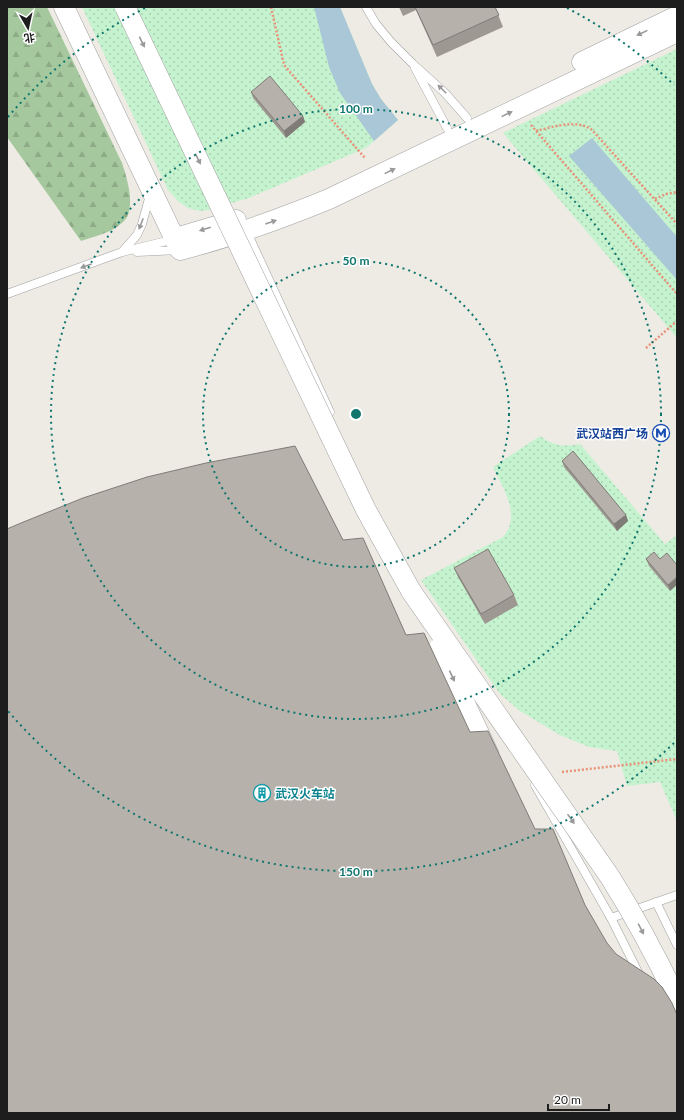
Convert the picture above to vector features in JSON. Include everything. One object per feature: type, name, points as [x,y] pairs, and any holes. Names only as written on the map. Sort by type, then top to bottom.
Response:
[{"type":"street","points":[[64,7],[177,244],[210,242],[244,224],[314,192],[677,16]]},
{"type":"street","points":[[125,7],[366,510],[411,591],[500,777]]},
{"type":"street","points":[[244,224],[277,220],[336,196],[677,32]]},
{"type":"street","points":[[411,591],[610,877],[640,928],[677,1000]]},
{"type":"lane","points":[[366,7],[381,31],[391,42],[445,93],[467,118]]},
{"type":"lane","points":[[413,64],[447,128]]},
{"type":"lane","points":[[122,252],[137,235],[142,224],[152,190]]},
{"type":"lane","points":[[244,224],[333,419]]},
{"type":"lane","points":[[122,252],[177,244]]},
{"type":"lane","points":[[7,294],[122,252],[177,244]]},
{"type":"lane","points":[[372,504],[402,562],[611,918],[645,987]]},
{"type":"lane","points":[[611,918],[677,894]]},
{"type":"lane","points":[[656,902],[677,945]]},
{"type":"path","points":[[271,7],[284,65],[365,158]]},
{"type":"path","points":[[527,121],[677,294]]},
{"type":"path","points":[[536,131],[555,126],[584,124],[591,129],[677,224]]},
{"type":"path","points":[[655,199],[666,194],[677,192]]},
{"type":"path","points":[[646,348],[677,320]]},
{"type":"path","points":[[560,772],[677,759]]},
{"type":"green space","points":[[7,7],[47,7],[122,163],[130,194],[129,210],[127,217],[123,222],[109,232],[81,241],[7,137]]},
{"type":"green space","points":[[82,7],[340,7],[372,84],[381,99],[398,120],[366,148],[249,198],[208,210],[200,211],[188,208],[179,202],[168,190]]},
{"type":"green space","points":[[677,49],[677,338],[503,133]]},
{"type":"green space","points":[[540,436],[558,445],[580,444],[665,544],[677,535],[677,821],[660,782],[627,786],[617,751],[589,747],[560,735],[520,711],[500,694],[421,580],[503,537],[511,520],[511,511],[506,493],[493,467]]},
{"type":"water","points":[[314,7],[340,7],[372,84],[381,99],[398,120],[374,141],[340,93],[329,67]]},
{"type":"water","points":[[592,138],[677,237],[677,280],[569,156]]},
{"type":"building","points":[[415,7],[495,7],[499,15],[433,45]]},
{"type":"building","points":[[270,76],[303,116],[284,131],[251,92]]},
{"type":"building","name":"武汉火车站","points":[[295,446],[343,540],[363,538],[406,635],[424,633],[470,732],[488,731],[535,829],[553,829],[585,905],[607,943],[616,954],[654,979],[662,987],[672,1003],[677,1015],[677,1113],[7,1113],[7,529],[83,498],[147,477],[206,463]]},
{"type":"building","points":[[573,451],[626,515],[614,524],[562,461]]},
{"type":"building","points":[[488,549],[514,595],[481,614],[454,568]]},
{"type":"building","points":[[654,552],[660,559],[667,553],[677,565],[677,577],[668,585],[646,559]]},
{"type":"place","name":"武汉站西广场","points":[[661,433]]},
{"type":"place","name":"武汉火车站","points":[[262,793]]}]
